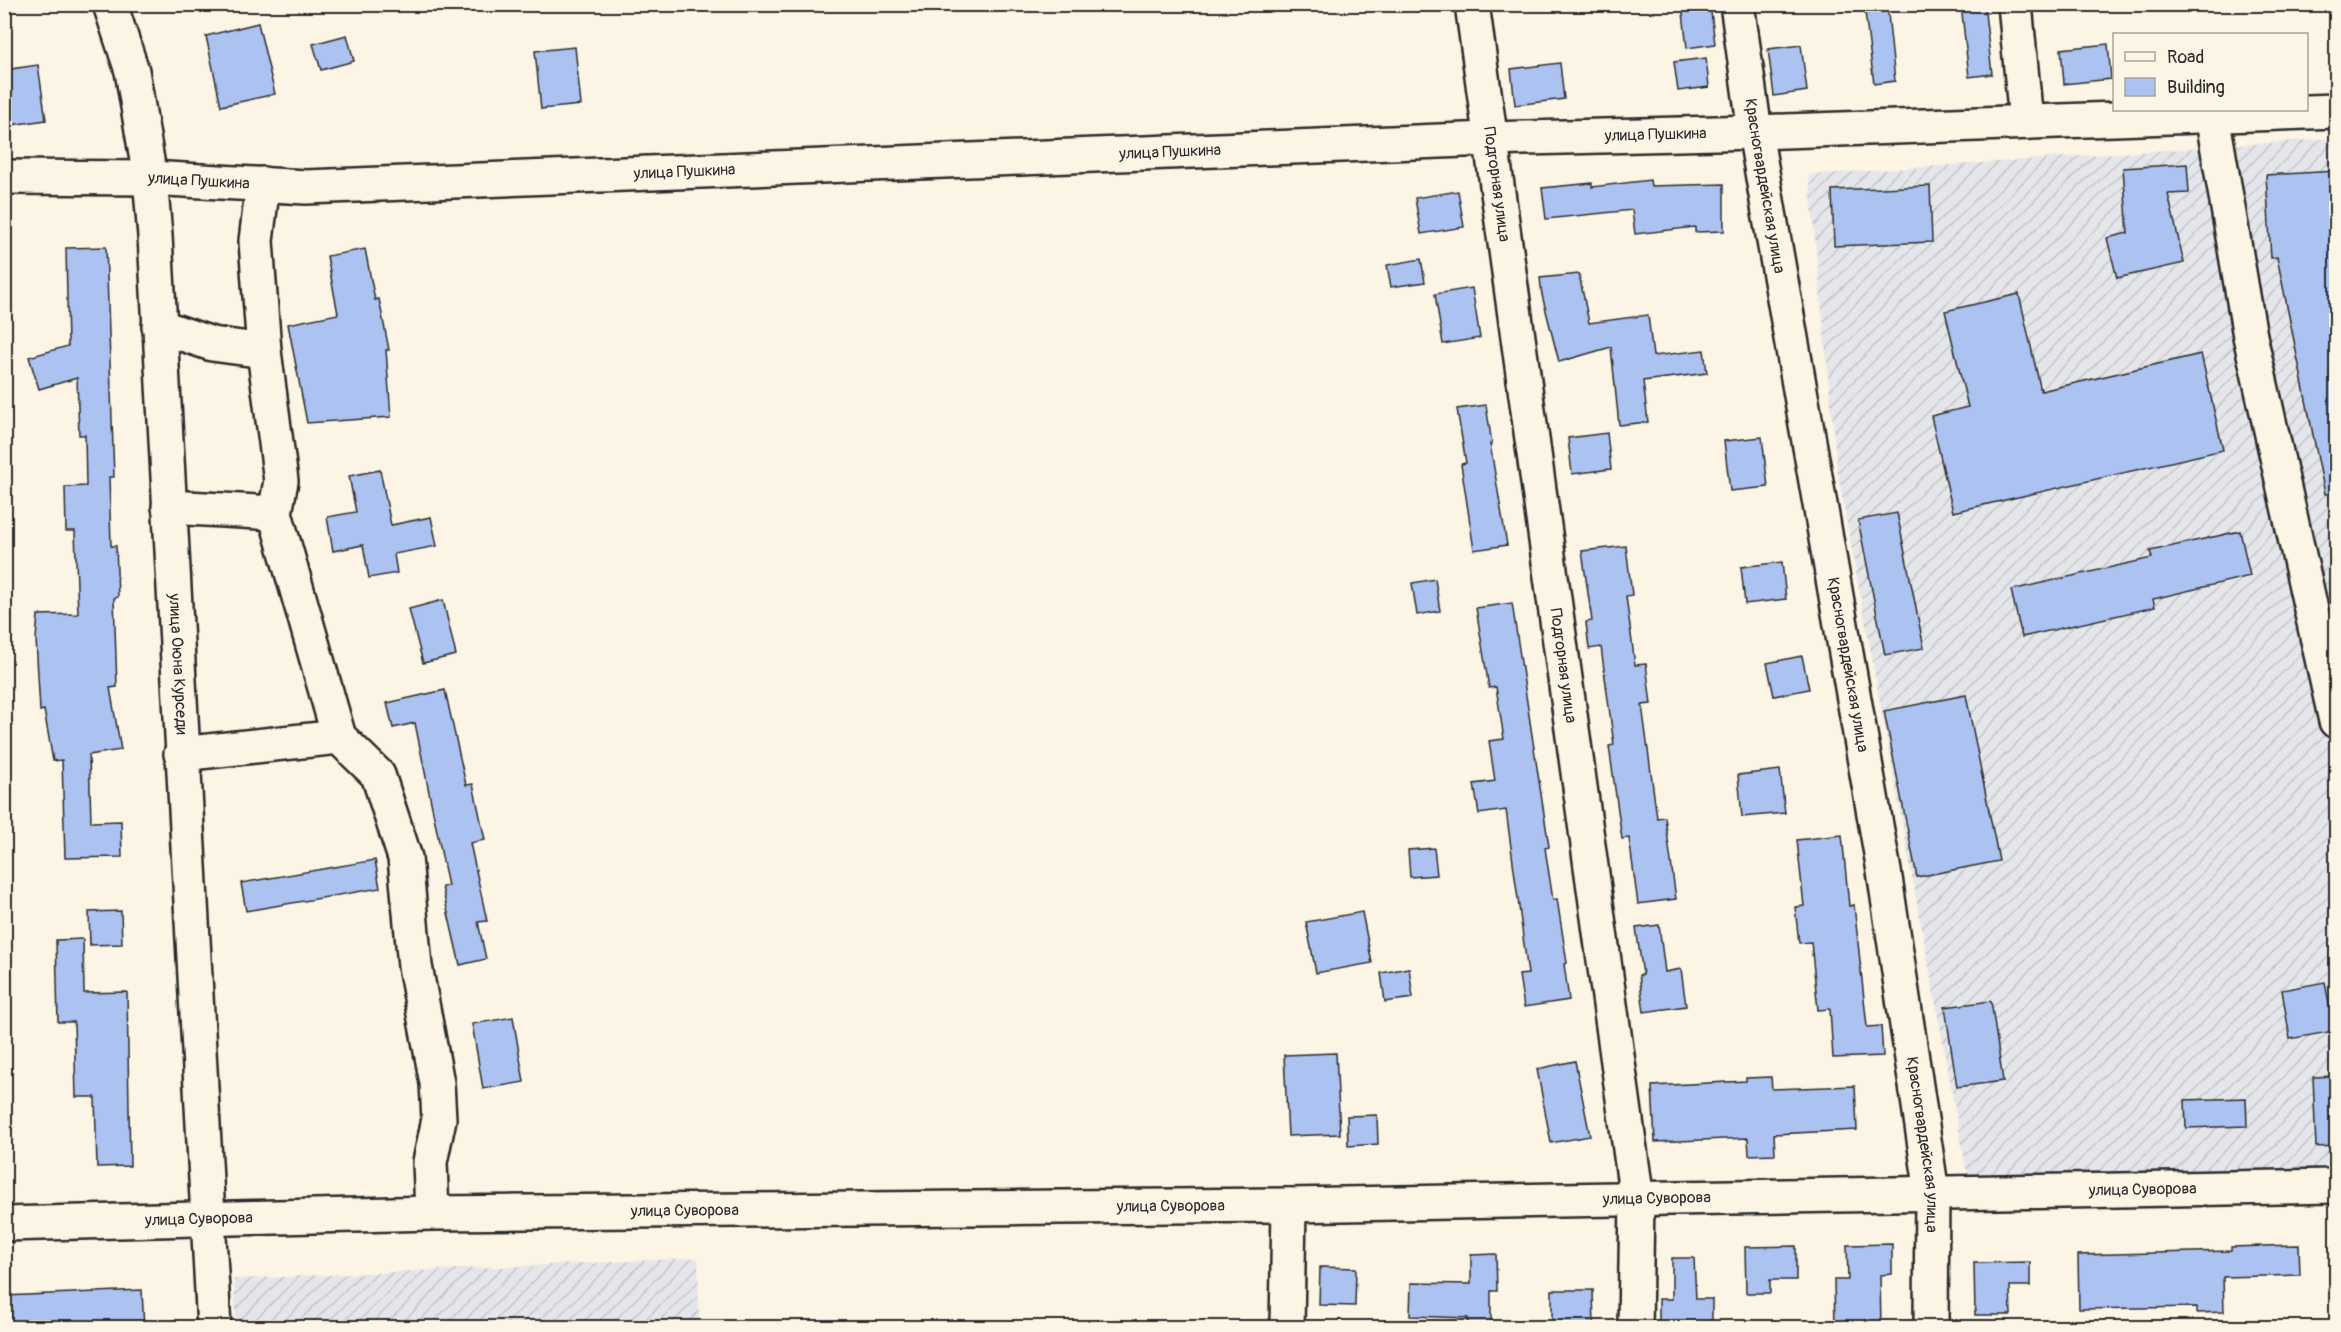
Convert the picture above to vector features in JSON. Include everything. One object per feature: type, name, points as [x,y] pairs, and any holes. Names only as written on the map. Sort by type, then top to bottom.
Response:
[{"type":"street","name":"улица Оюна Курседи","points":[[110,4],[132,71],[150,178],[214,1328]]},
{"type":"street","name":"Подгорная улица","points":[[1472,4],[1637,1200],[1635,1328]]},
{"type":"street","name":"Красногвардейская улица","points":[[1737,4],[1755,132],[1884,871],[1932,1193],[1931,1328]]},
{"type":"street","points":[[2015,4],[2026,122]]},
{"type":"street","name":"улица Пушкина","points":[[4,177],[150,178],[306,187],[1489,139],[2337,111]]},
{"type":"street","points":[[2212,115],[2250,336],[2337,721]]},
{"type":"street","points":[[263,184],[256,241],[264,351],[281,481],[275,513],[339,737],[378,775],[405,858],[415,966],[437,1083],[439,1119],[430,1162],[432,1213]]},
{"type":"street","points":[[159,326],[212,344],[264,351]]},
{"type":"street","points":[[169,507],[275,513]]},
{"type":"street","points":[[181,754],[339,737]]},
{"type":"street","name":"улица Суворова","points":[[4,1224],[432,1213],[1289,1205],[2337,1186]]},
{"type":"street","points":[[1287,1328],[1289,1205]]},
{"type":"shaded area","points":[[2336,138],[2336,1167],[1968,1179],[1837,469],[1809,175]]},
{"type":"shaded area","points":[[698,1258],[699,1327],[236,1327],[234,1279]]},
{"type":"building","points":[[1682,4],[1710,4],[1715,44],[1687,48]]},
{"type":"building","points":[[1864,4],[1887,4],[1895,81],[1874,84]]},
{"type":"building","points":[[1961,4],[1984,4],[1992,74],[1969,77]]},
{"type":"building","points":[[258,23],[275,94],[221,106],[206,36]]},
{"type":"building","points":[[347,35],[354,61],[321,70],[313,44]]},
{"type":"building","points":[[2108,44],[2111,79],[2064,84],[2061,49]]},
{"type":"building","points":[[1801,45],[1807,91],[1774,96],[1768,49]]},
{"type":"building","points":[[575,47],[581,105],[541,109],[535,51]]},
{"type":"building","points":[[1706,58],[1709,87],[1678,91],[1674,62]]},
{"type":"building","points":[[1560,63],[1564,99],[1515,105],[1511,69]]},
{"type":"building","points":[[38,65],[46,120],[4,126],[4,70]]},
{"type":"building","points":[[2187,164],[2189,193],[2168,194],[2184,263],[2117,278],[2107,238],[2128,233],[2123,168]]},
{"type":"building","points":[[2337,171],[2337,493],[2325,494],[2277,257],[2271,258],[2266,175]]},
{"type":"building","points":[[1650,180],[1651,186],[1724,184],[1724,231],[1695,232],[1695,227],[1635,234],[1632,210],[1546,219],[1542,188],[1592,183],[1592,187]]},
{"type":"building","points":[[1930,186],[1932,242],[1834,246],[1832,190]]},
{"type":"building","points":[[1458,191],[1464,227],[1421,234],[1415,198]]},
{"type":"building","points":[[106,247],[114,477],[109,477],[111,546],[116,546],[118,597],[114,598],[117,687],[110,688],[121,750],[89,755],[91,822],[121,821],[122,857],[65,858],[62,760],[53,761],[44,710],[40,711],[36,639],[38,615],[78,614],[75,531],[66,531],[65,487],[86,486],[85,435],[79,435],[77,378],[39,389],[29,357],[68,346],[66,248]]},
{"type":"building","points":[[365,249],[375,300],[379,299],[389,350],[386,350],[391,417],[307,423],[288,324],[338,314],[327,256]]},
{"type":"building","points":[[1421,259],[1425,282],[1391,287],[1387,265]]},
{"type":"building","points":[[1579,274],[1589,323],[1648,315],[1653,356],[1704,350],[1707,373],[1643,381],[1648,422],[1619,425],[1611,347],[1559,362],[1540,278]]},
{"type":"building","points":[[1472,288],[1480,338],[1443,344],[1435,294]]},
{"type":"building","points":[[2019,294],[2041,391],[2201,354],[2223,450],[1953,512],[1931,416],[1968,407],[1945,311]]},
{"type":"building","points":[[1486,405],[1492,444],[1490,444],[1507,545],[1474,550],[1461,464],[1466,463],[1457,409]]},
{"type":"building","points":[[1607,433],[1611,469],[1572,474],[1568,438]]},
{"type":"building","points":[[1762,437],[1768,487],[1730,491],[1724,441]]},
{"type":"building","points":[[380,470],[391,525],[431,517],[437,546],[394,554],[397,573],[369,578],[363,545],[333,551],[327,517],[356,512],[349,476]]},
{"type":"building","points":[[1897,513],[1924,648],[1885,655],[1858,520]]},
{"type":"building","points":[[2240,531],[2250,576],[2153,599],[2155,607],[2022,637],[2011,590],[2152,558],[2150,551]]},
{"type":"building","points":[[1626,546],[1632,595],[1626,596],[1635,665],[1646,664],[1651,704],[1642,705],[1657,818],[1665,817],[1676,899],[1638,904],[1629,838],[1622,839],[1609,746],[1614,745],[1601,647],[1589,649],[1586,622],[1592,621],[1582,551]]},
{"type":"building","points":[[1782,562],[1786,599],[1745,604],[1741,567]]},
{"type":"building","points":[[1435,579],[1440,611],[1417,615],[1412,583]]},
{"type":"building","points":[[443,600],[456,655],[423,663],[409,609]]},
{"type":"building","points":[[1512,603],[1549,847],[1545,848],[1553,900],[1557,899],[1567,963],[1564,964],[1569,1000],[1524,1007],[1519,975],[1528,974],[1506,810],[1479,814],[1474,784],[1495,781],[1489,741],[1504,739],[1496,687],[1489,688],[1476,608]]},
{"type":"building","points":[[1802,656],[1809,689],[1774,696],[1767,663]]},
{"type":"building","points":[[445,690],[466,785],[473,784],[485,840],[470,843],[487,921],[478,922],[486,959],[460,965],[442,887],[448,886],[415,723],[393,728],[387,703]]},
{"type":"building","points":[[1966,695],[1999,861],[1917,877],[1884,711]]},
{"type":"building","points":[[1780,770],[1785,813],[1742,817],[1738,775]]},
{"type":"building","points":[[1842,835],[1849,906],[1854,905],[1867,1027],[1881,1026],[1883,1056],[1833,1058],[1830,1009],[1818,1010],[1811,942],[1799,943],[1795,907],[1804,906],[1797,840]]},
{"type":"building","points":[[1434,848],[1437,875],[1410,877],[1408,850]]},
{"type":"building","points":[[375,860],[380,888],[246,911],[241,883]]},
{"type":"building","points":[[121,911],[122,944],[90,945],[89,912]]},
{"type":"building","points":[[1362,912],[1372,963],[1316,973],[1306,922]]},
{"type":"building","points":[[1659,925],[1665,972],[1681,969],[1686,1006],[1644,1012],[1639,975],[1643,975],[1636,928]]},
{"type":"building","points":[[83,939],[84,993],[127,992],[130,1166],[97,1167],[95,1097],[76,1097],[74,1022],[58,1022],[56,940]]},
{"type":"building","points":[[1409,968],[1413,998],[1385,1002],[1381,973]]},
{"type":"building","points":[[2325,982],[2334,1031],[2290,1039],[2282,990]]},
{"type":"building","points":[[1991,1001],[2003,1081],[1957,1087],[1945,1007]]},
{"type":"building","points":[[513,1017],[524,1082],[483,1089],[472,1024]]},
{"type":"building","points":[[1336,1053],[1340,1134],[1288,1136],[1284,1055]]},
{"type":"building","points":[[1575,1061],[1590,1136],[1551,1143],[1537,1069]]},
{"type":"building","points":[[2337,1076],[2337,1146],[2316,1147],[2313,1077]]},
{"type":"building","points":[[1771,1077],[1772,1089],[1855,1086],[1857,1130],[1774,1134],[1775,1154],[1749,1155],[1748,1138],[1655,1142],[1652,1086],[1746,1081],[1746,1078]]},
{"type":"building","points":[[2246,1098],[2247,1126],[2186,1128],[2185,1100]]},
{"type":"building","points":[[1377,1115],[1378,1144],[1348,1146],[1347,1116]]},
{"type":"building","points":[[1892,1244],[1892,1274],[1880,1275],[1881,1328],[1835,1328],[1834,1280],[1848,1280],[1847,1245]]},
{"type":"building","points":[[2299,1245],[2300,1275],[2223,1277],[2224,1312],[2197,1313],[2197,1307],[2079,1309],[2078,1255],[2231,1251],[2231,1247]]},
{"type":"building","points":[[1796,1246],[1796,1280],[1770,1280],[1770,1293],[1746,1293],[1745,1247]]},
{"type":"building","points":[[1496,1254],[1497,1291],[1491,1291],[1491,1328],[1468,1328],[1468,1318],[1410,1316],[1411,1283],[1471,1284],[1471,1255]]},
{"type":"building","points":[[1672,1258],[1694,1258],[1696,1299],[1712,1299],[1712,1328],[1659,1328],[1659,1299],[1672,1299]]},
{"type":"building","points":[[2030,1262],[2030,1286],[2010,1286],[2011,1315],[1975,1315],[1974,1263]]},
{"type":"building","points":[[1320,1267],[1356,1268],[1355,1306],[1319,1305]]},
{"type":"building","points":[[142,1290],[144,1328],[4,1328],[4,1296]]},
{"type":"building","points":[[1552,1290],[1593,1290],[1594,1328],[1552,1328]]}]
